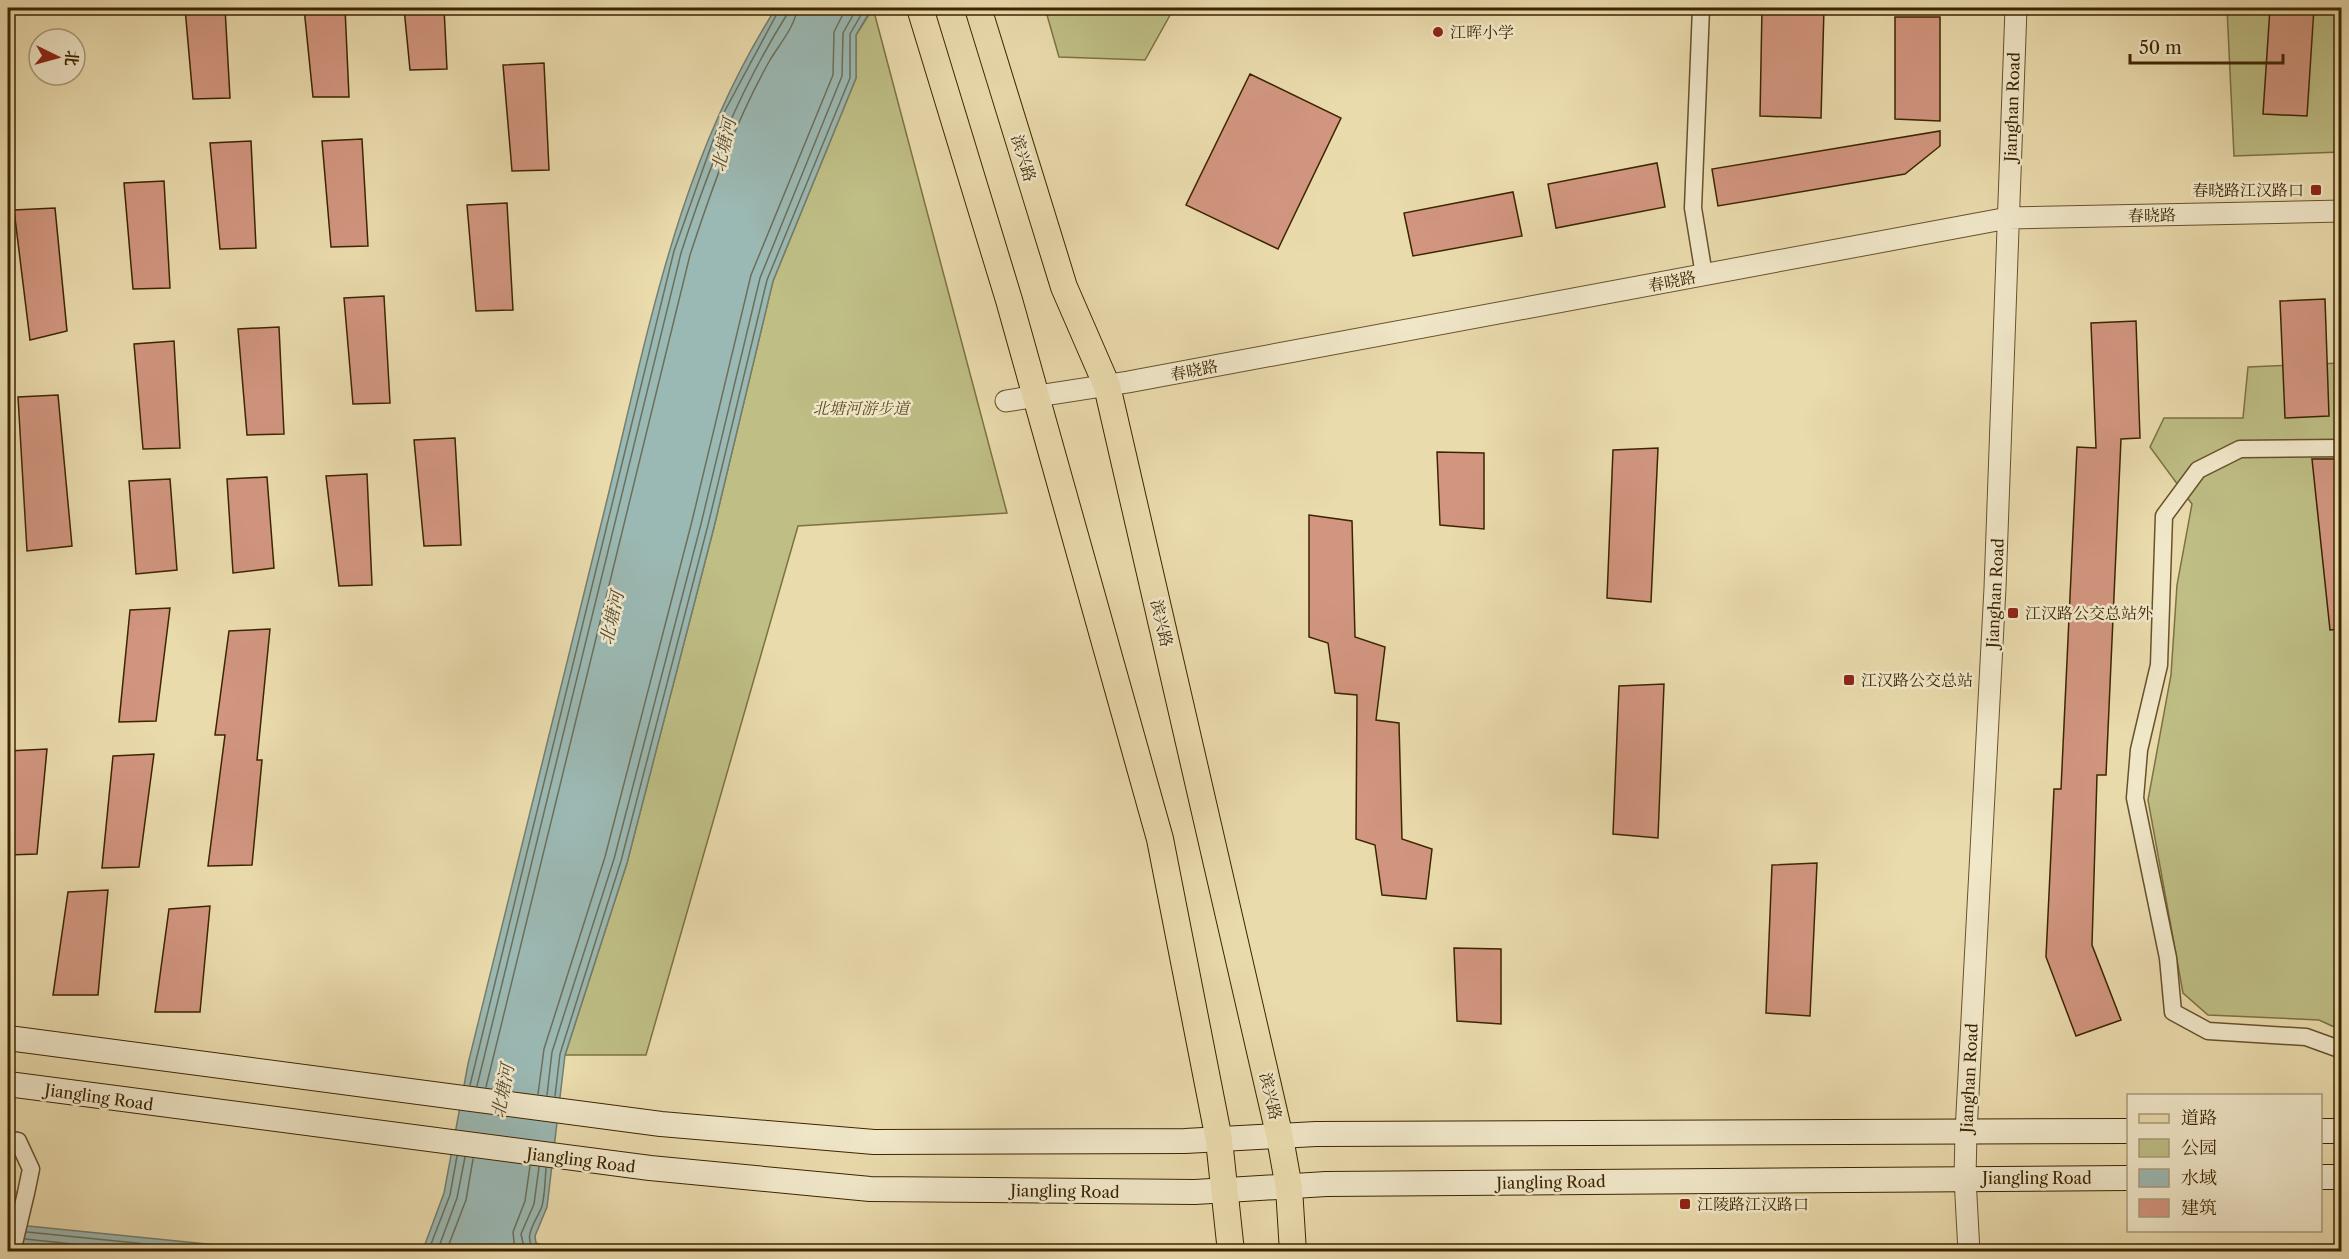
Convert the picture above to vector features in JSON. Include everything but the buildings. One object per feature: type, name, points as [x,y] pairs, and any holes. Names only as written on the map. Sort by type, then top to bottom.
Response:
[{"type":"main road","points":[[920,8],[1009,300],[1160,839],[1219,1140],[1231,1251]]},
{"type":"main road","name":"滨兴路","points":[[978,8],[1064,287],[1107,386],[1280,1138],[1289,1188],[1293,1251]]},
{"type":"main road","points":[[8,1038],[661,1124],[874,1142],[1219,1140],[1316,1134],[2127,1131]]},
{"type":"main road","name":"Jiangling Road","points":[[8,1084],[351,1131],[650,1168],[870,1189],[1195,1192],[1326,1184],[2127,1178]]},
{"type":"main road","points":[[2322,1131],[2342,1131]]},
{"type":"main road","points":[[2322,1177],[2342,1177]]},
{"type":"street","points":[[1701,8],[1693,208],[1704,274]]},
{"type":"street","name":"Jianghan Road","points":[[1969,1251],[1965,1178],[1966,1132],[1995,588],[2016,8]]},
{"type":"street","name":"春晓路","points":[[1006,401],[1107,386],[2008,218],[2342,211]]},
{"type":"street","points":[[2342,448],[2240,449],[2198,470],[2164,516],[2159,665],[2139,750],[2135,798],[2168,958],[2173,1012],[2208,1031],[2306,1037],[2342,1050]]},
{"type":"street","points":[[8,1139],[18,1141],[31,1169],[12,1251]]},
{"type":"green space","name":"北塘河游步道","points":[[873,8],[1007,513],[798,526],[646,1055],[565,1055],[627,863],[714,527],[773,281],[856,78],[856,35]]},
{"type":"green space","points":[[1045,8],[1174,8],[1145,60],[1059,57]]},
{"type":"green space","points":[[2227,8],[2341,8],[2341,152],[2234,156]]},
{"type":"green space","points":[[2341,363],[2341,1030],[2319,1020],[2208,1015],[2183,993],[2148,800],[2171,675],[2177,585],[2192,504],[2150,447],[2164,418],[2243,418],[2248,367]]},
{"type":"water","name":"北塘河","points":[[776,8],[872,8],[856,35],[856,78],[773,281],[714,527],[627,863],[565,1055],[547,1207],[535,1236],[536,1243],[555,1251],[420,1252],[424,1247],[444,1193],[468,1064],[670,248],[690,186],[714,126],[742,66]]},
{"type":"water","points":[[8,1224],[227,1246],[258,1251],[8,1251]]},
{"type":"place","name":"江晖小学","points":[[1438,32]]},
{"type":"place","name":"春晓路江汉路口","points":[[2316,190]]},
{"type":"place","name":"江汉路公交总站外","points":[[2013,613]]},
{"type":"place","name":"江汉路公交总站","points":[[1849,680]]},
{"type":"place","name":"江陵路江汉路口","points":[[1685,1204]]}]
